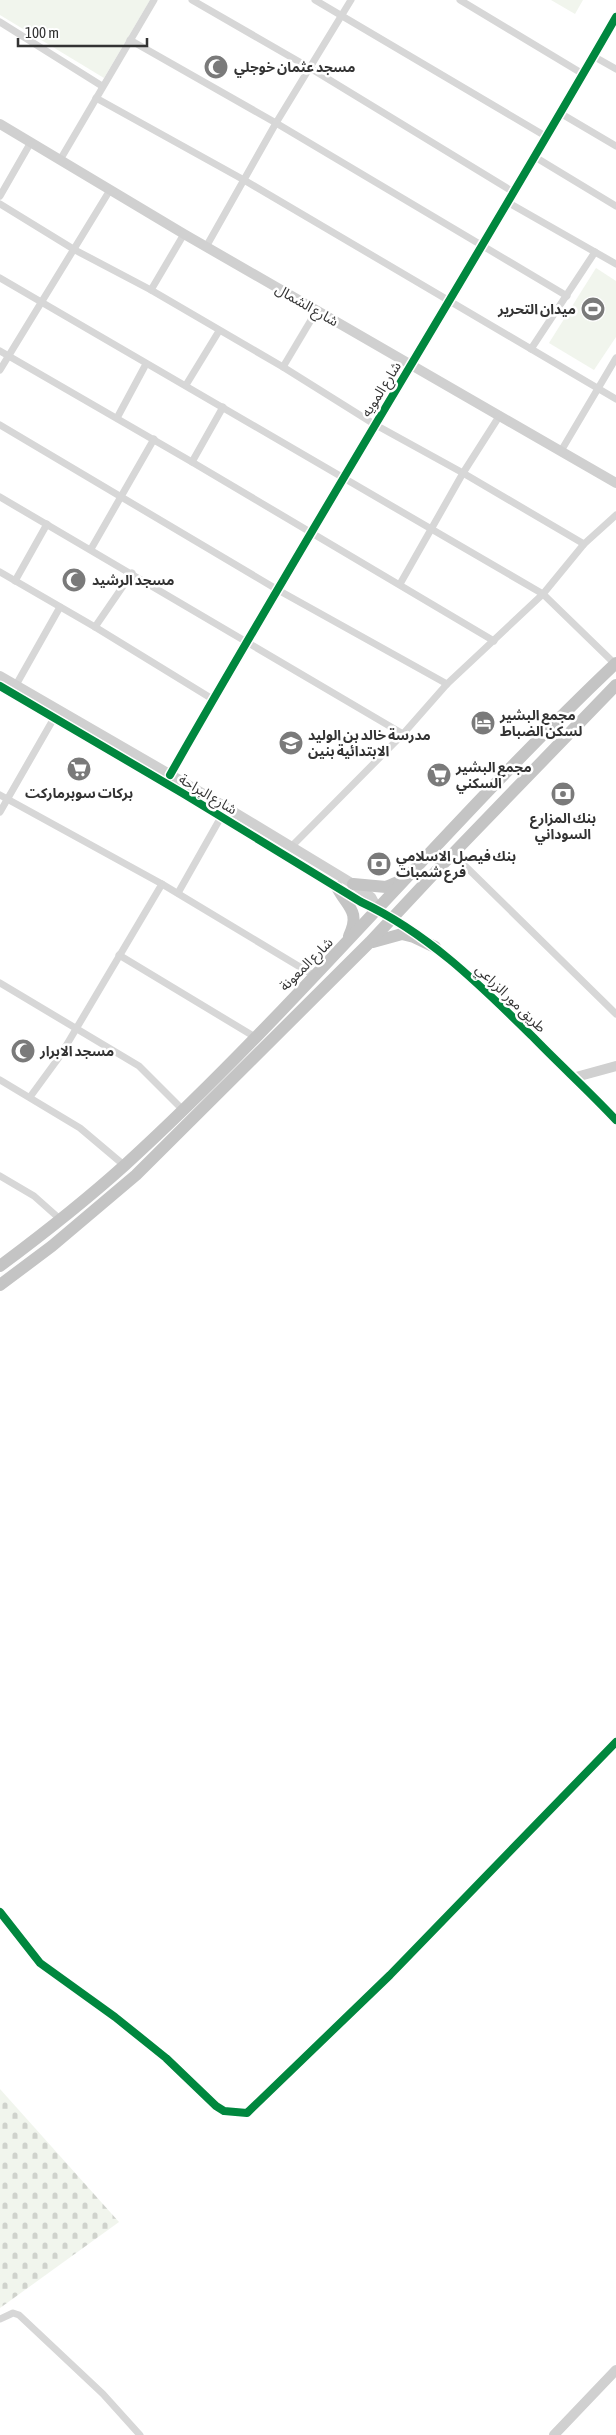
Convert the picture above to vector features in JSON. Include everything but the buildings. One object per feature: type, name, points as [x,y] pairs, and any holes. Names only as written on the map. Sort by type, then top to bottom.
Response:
[{"type":"highway","name":"شارع المعونة","points":[[0,1266],[61,1220],[125,1166],[183,1110],[316,976],[377,908],[545,732],[615,663]]},
{"type":"highway","points":[[0,1285],[52,1246],[136,1175],[370,942],[452,854],[616,685]]},
{"type":"highway","points":[[353,884],[386,887],[406,878]]},
{"type":"highway","points":[[337,887],[348,901],[355,920],[344,947]]},
{"type":"highway","points":[[370,942],[402,934],[435,947]]},
{"type":"street","points":[[60,160],[154,0]]},
{"type":"street","points":[[192,0],[310,68],[515,193]]},
{"type":"street","points":[[315,0],[547,137]]},
{"type":"street","points":[[206,247],[276,123],[351,0]]},
{"type":"street","points":[[460,0],[583,74]]},
{"type":"street","name":"شارع المويه","points":[[170,775],[374,424],[515,193],[616,17]]},
{"type":"street","points":[[0,22],[102,86]]},
{"type":"street","points":[[130,40],[276,123],[482,247],[568,296]]},
{"type":"street","points":[[593,56],[616,69]]},
{"type":"street","points":[[96,98],[244,180],[616,399]]},
{"type":"street","points":[[560,114],[616,146]]},
{"type":"street","name":"شارع الشمال","points":[[0,124],[206,247],[616,483]]},
{"type":"street","points":[[0,196],[30,142]]},
{"type":"street","points":[[535,157],[616,206]]},
{"type":"street","points":[[0,370],[110,190]]},
{"type":"street","points":[[509,202],[616,264]]},
{"type":"street","points":[[0,204],[75,250],[151,290],[283,367],[374,424],[464,473],[584,544]]},
{"type":"street","points":[[151,290],[184,234]]},
{"type":"street","points":[[531,349],[568,296],[595,252]]},
{"type":"street","points":[[0,278],[543,594],[615,663]]},
{"type":"street","points":[[283,367],[317,310]]},
{"type":"street","points":[[186,385],[219,331]]},
{"type":"street","points":[[0,351],[154,439],[494,641]]},
{"type":"street","points":[[561,451],[616,358]]},
{"type":"street","points":[[117,418],[146,364]]},
{"type":"street","points":[[192,462],[223,407]]},
{"type":"street","points":[[400,584],[500,415]]},
{"type":"street","points":[[0,425],[278,590],[448,684]]},
{"type":"street","points":[[90,549],[154,439]]},
{"type":"street","points":[[0,497],[132,573],[247,644],[403,734]]},
{"type":"street","points":[[292,847],[403,734],[448,684],[543,594],[584,544],[616,515]]},
{"type":"street","points":[[16,581],[47,524]]},
{"type":"street","points":[[0,572],[95,627],[214,700]]},
{"type":"street","points":[[95,627],[132,573]]},
{"type":"street","points":[[16,685],[60,607]]},
{"type":"street","name":"شارع البراحة","points":[[0,676],[353,884],[371,898],[377,908]]},
{"type":"street","name":"شارع البراحة","points":[[0,686],[360,902],[377,908]]},
{"type":"street","points":[[0,812],[54,718]]},
{"type":"street","points":[[0,795],[178,893],[316,976]]},
{"type":"street","points":[[178,893],[221,817]]},
{"type":"street","points":[[452,854],[616,1014]]},
{"type":"street","points":[[30,1097],[60,1056],[162,884]]},
{"type":"street","name":"طريق مور الزراعي","points":[[377,908],[435,947],[469,975],[576,1077],[616,1120]]},
{"type":"street","points":[[119,955],[255,1037]]},
{"type":"street","points":[[0,983],[139,1066],[183,1110]]},
{"type":"street","points":[[576,1077],[616,1066]]},
{"type":"street","points":[[0,1080],[80,1128],[125,1166]]},
{"type":"street","points":[[0,1176],[34,1196],[61,1220]]},
{"type":"street","points":[[0,1912],[40,1963],[115,2016],[166,2058],[216,2106],[224,2111],[247,2113],[390,1975],[616,1742]]},
{"type":"street","points":[[0,2319],[13,2313],[19,2316],[103,2394],[140,2435]]},
{"type":"street","points":[[554,2435],[616,2370]]},
{"type":"green space","points":[[0,0],[150,0],[104,78],[0,15]]},
{"type":"green space","points":[[551,0],[583,0],[575,14]]},
{"type":"green space","name":"ميدان التحرير","points":[[596,268],[616,281],[616,337],[594,370],[549,343]]},
{"type":"green space","points":[[0,2089],[119,2222],[0,2308]]},
{"type":"cycle path","points":[[170,775],[280,585],[616,17]]},
{"type":"cycle path","points":[[0,686],[409,929],[452,962],[493,998],[616,1120]]},
{"type":"cycle path","points":[[0,1912],[40,1963],[115,2017],[166,2058],[216,2106],[224,2111],[247,2113],[390,1975],[616,1742]]},
{"type":"place","name":"مسجد عثمان خوجلي","points":[[216,67]]},
{"type":"place","name":"ميدان التحرير","points":[[593,309]]},
{"type":"place","name":"مسجد الرشيد","points":[[74,580]]},
{"type":"place","name":"مجمع البشير لسكن الضباط","points":[[483,723]]},
{"type":"place","name":"مدرسة خالد بن الوليد الابتدائية بنين","points":[[291,743]]},
{"type":"place","name":"بركات سوبرماركت","points":[[79,769]]},
{"type":"place","name":"مجمع البشير السكني","points":[[439,775]]},
{"type":"place","name":"بنك المزارع السوداني","points":[[563,794]]},
{"type":"place","name":"بنك فيصل الاسلامي فرع شمبات","points":[[379,864]]},
{"type":"place","name":"مسجد الابرار","points":[[23,1051]]}]
